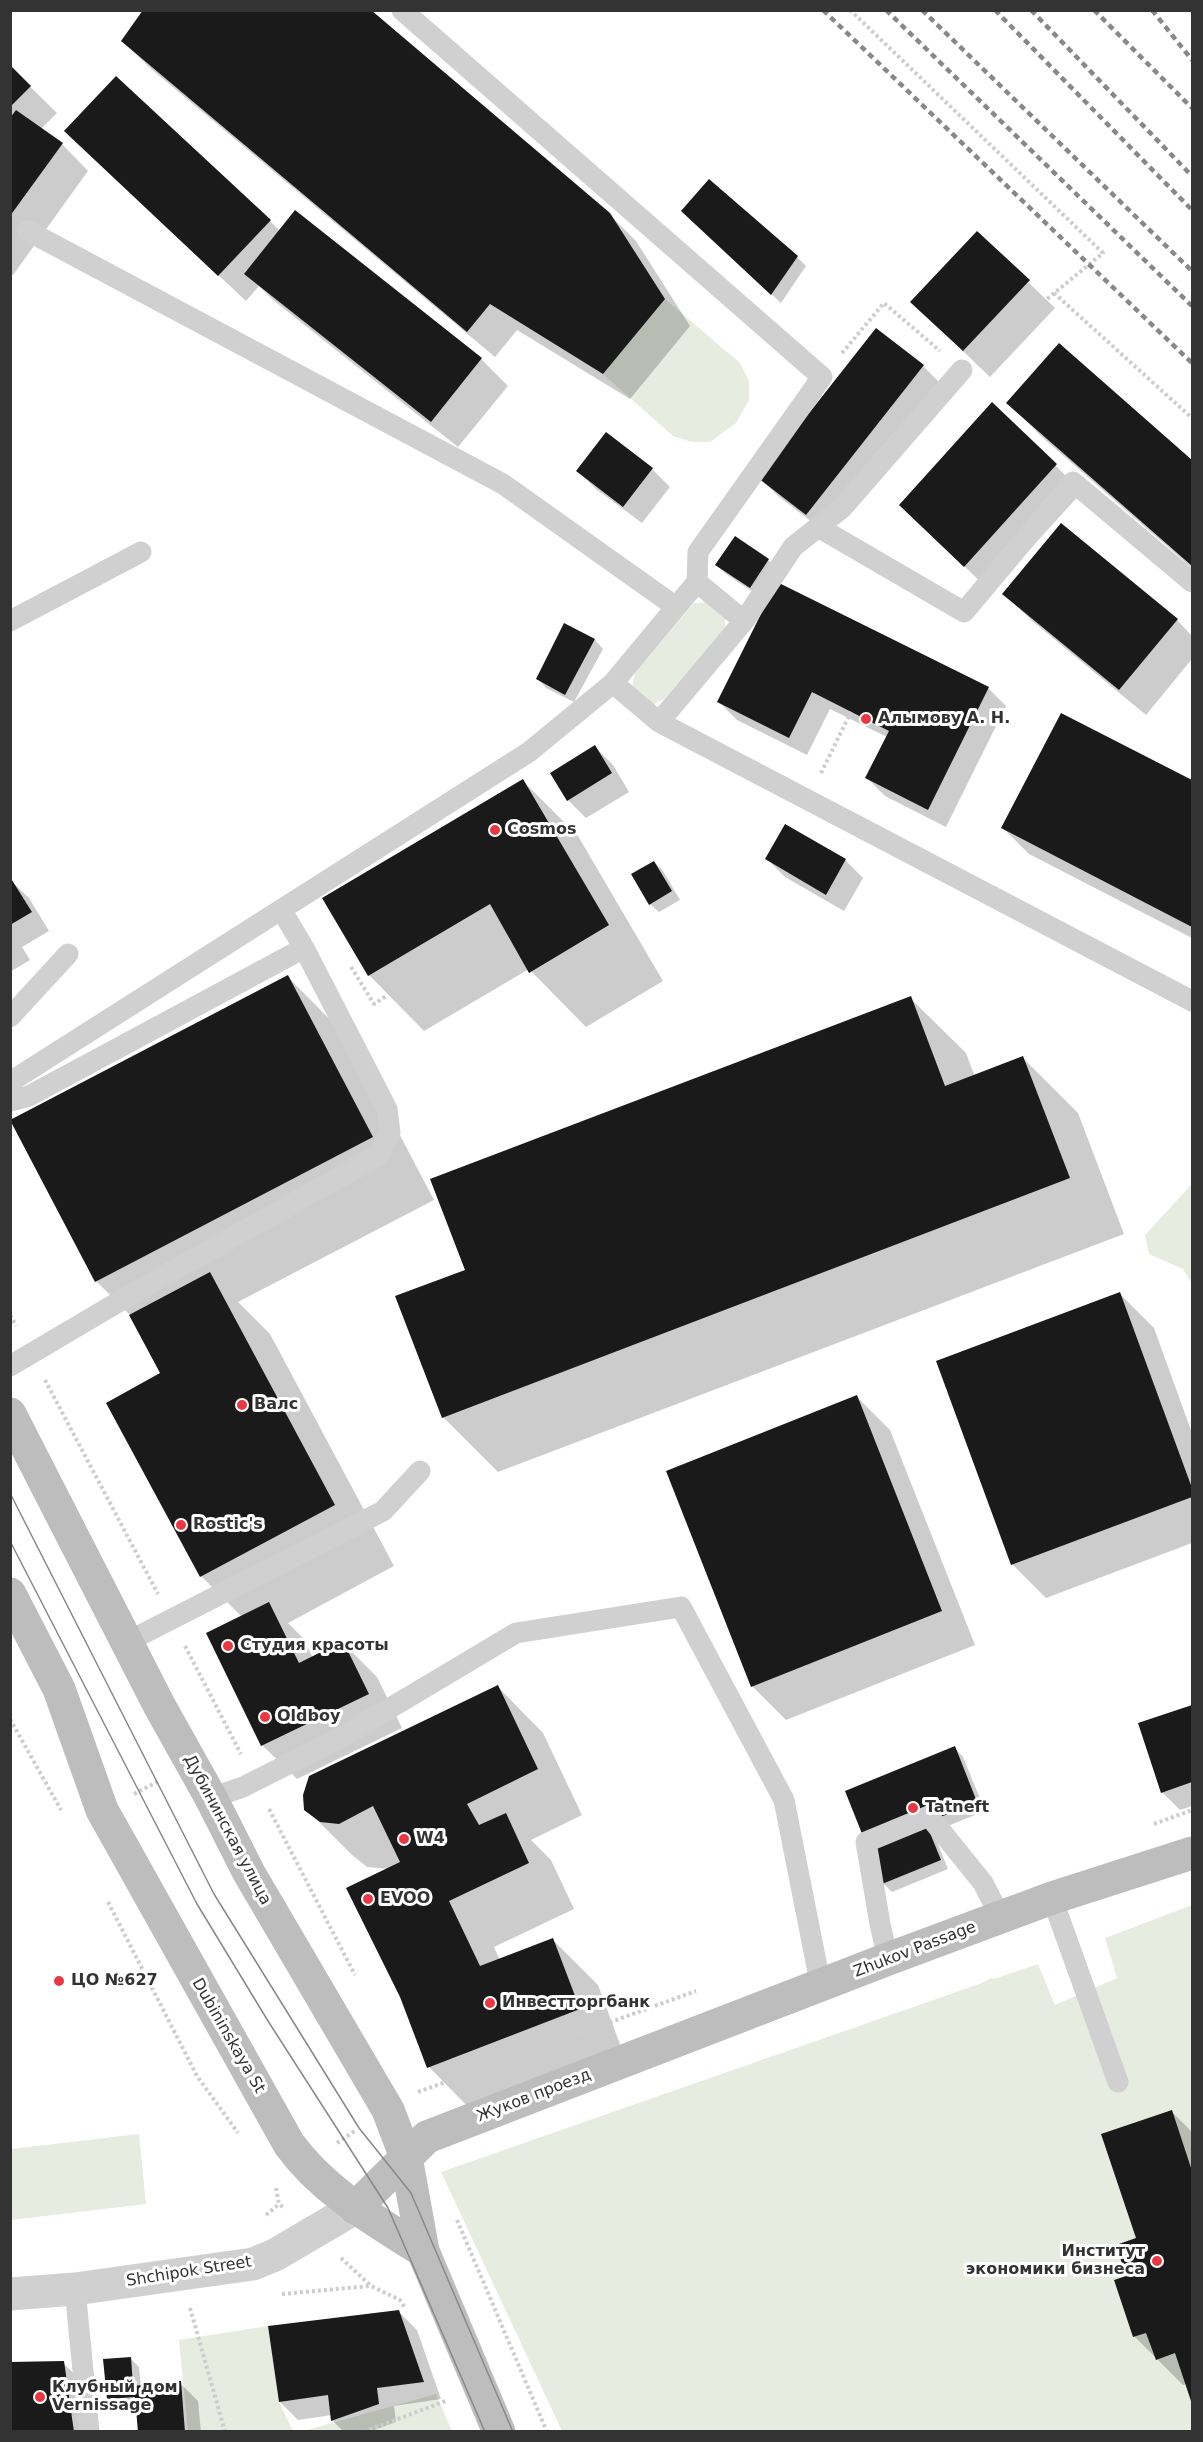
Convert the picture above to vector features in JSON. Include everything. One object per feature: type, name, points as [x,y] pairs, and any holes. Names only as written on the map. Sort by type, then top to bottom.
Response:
[{"type":"main road","name":"Дубининская улица","points":[[10,1414],[126,1642],[249,1873],[388,2110],[416,2147],[423,2251]]},
{"type":"main road","name":"Dubininskaya St","points":[[10,1594],[60,1689],[102,1810],[289,2144],[305,2165],[355,2208],[423,2251]]},
{"type":"main road","name":"Zhukov Passage","points":[[821,1986],[1052,1898],[1192,1853]]},
{"type":"main road","name":"Жуков проезд","points":[[416,2147],[821,1986]]},
{"type":"main road","points":[[355,2208],[416,2147]]},
{"type":"main road","points":[[423,2251],[500,2432]]},
{"type":"street","name":"Shchipok Street","points":[[10,2294],[75,2289],[253,2264],[275,2255],[355,2208]]},
{"type":"lane","points":[[10,1082],[529,752],[613,683],[697,582],[698,552],[822,377],[402,10]]},
{"type":"lane","points":[[28,231],[503,484],[676,607]]},
{"type":"lane","points":[[659,722],[744,621],[793,547],[842,508],[962,370]]},
{"type":"lane","points":[[818,527],[964,612],[1073,482],[1192,582]]},
{"type":"lane","points":[[10,621],[141,552]]},
{"type":"lane","points":[[697,582],[744,621]]},
{"type":"lane","points":[[613,683],[659,722],[1192,1001]]},
{"type":"lane","points":[[10,1366],[137,1291],[379,1155],[390,1133],[387,1109],[304,948],[282,911]]},
{"type":"lane","points":[[10,1101],[39,1090],[304,948]]},
{"type":"lane","points":[[10,1017],[68,954]]},
{"type":"lane","points":[[126,1642],[382,1511],[420,1471]]},
{"type":"lane","points":[[211,1798],[255,1781],[340,1738],[516,1633],[681,1607],[784,1800],[821,1986]]},
{"type":"lane","points":[[888,1959],[866,1842],[929,1816],[983,1883],[1001,1918]]},
{"type":"lane","points":[[1052,1898],[1118,2082]]},
{"type":"lane","points":[[75,2289],[89,2432]]},
{"type":"path","points":[[822,377],[884,303],[962,370],[1103,253],[850,10]]},
{"type":"path","points":[[1054,293],[1192,418]]},
{"type":"path","points":[[835,746],[851,712]]},
{"type":"path","points":[[10,1315],[171,1619],[357,1979]]},
{"type":"path","points":[[10,1719],[70,1828],[234,1742]]},
{"type":"path","points":[[107,1900],[197,2076],[243,2140]]},
{"type":"path","points":[[454,2213],[547,2432]]},
{"type":"path","points":[[188,2302],[225,2432]]},
{"type":"path","points":[[364,2432],[448,2400]]},
{"type":"shaded area","points":[[665,299],[740,363],[749,381],[749,400],[736,423],[710,442],[692,442],[673,436],[603,374]]},
{"type":"shaded area","points":[[707,602],[725,618],[725,628],[664,699],[652,705],[632,686],[635,673],[694,603]]},
{"type":"shaded area","points":[[1192,1184],[1192,1284],[1183,1269],[1149,1254],[1145,1235]]},
{"type":"shaded area","points":[[1192,1905],[1192,2431],[562,2431],[441,2172],[991,1978],[994,1979],[1038,1964],[1055,2005],[1117,1978],[1105,1938]]},
{"type":"shaded area","points":[[139,2134],[146,2204],[11,2220],[11,2149]]},
{"type":"shaded area","points":[[268,2326],[279,2402],[293,2431],[188,2431],[179,2340]]},
{"type":"shaded area","points":[[436,2394],[452,2431],[303,2431]]},
{"type":"building","points":[[143,10],[371,10],[610,213],[665,299],[603,374],[490,304],[467,332],[121,41]]},
{"type":"building","points":[[10,65],[31,86],[10,107]]},
{"type":"building","points":[[116,76],[271,220],[218,276],[64,131]]},
{"type":"building","points":[[16,110],[63,143],[10,216],[10,118]]},
{"type":"building","points":[[709,179],[798,256],[771,295],[681,211]]},
{"type":"building","points":[[295,210],[482,358],[431,422],[244,274]]},
{"type":"building","points":[[977,231],[1030,280],[963,351],[910,302]]},
{"type":"building","points":[[876,328],[924,365],[806,515],[758,478]]},
{"type":"building","points":[[1059,343],[1192,460],[1192,566],[1006,403]]},
{"type":"building","points":[[992,402],[1057,464],[964,567],[899,505]]},
{"type":"building","points":[[606,432],[653,468],[623,507],[576,471]]},
{"type":"building","points":[[1061,523],[1178,619],[1119,690],[1002,594]]},
{"type":"building","points":[[735,536],[769,559],[750,588],[715,565]]},
{"type":"building","points":[[777,582],[989,687],[928,810],[865,778],[889,731],[812,692],[789,738],[717,702]]},
{"type":"building","points":[[564,623],[595,639],[565,695],[536,679]]},
{"type":"building","points":[[1061,713],[1192,780],[1192,927],[1001,828]]},
{"type":"building","points":[[595,745],[612,773],[567,801],[550,773]]},
{"type":"building","name":"Cosmos","points":[[523,779],[609,925],[529,973],[490,904],[368,976],[322,898]]},
{"type":"building","points":[[785,824],[846,859],[826,895],[765,859]]},
{"type":"building","points":[[654,861],[672,891],[649,905],[631,874]]},
{"type":"building","points":[[10,877],[32,912],[10,925]]},
{"type":"building","points":[[288,975],[373,1137],[95,1282],[10,1120]]},
{"type":"building","points":[[911,996],[945,1086],[1023,1056],[1070,1178],[442,1418],[395,1296],[465,1270],[430,1179]]},
{"type":"building","points":[[210,1272],[335,1505],[200,1577],[106,1403],[160,1373],[129,1315]]},
{"type":"building","points":[[1120,1292],[1192,1488],[1192,1497],[1011,1565],[936,1361]]},
{"type":"building","points":[[857,1395],[942,1611],[751,1687],[666,1471]]},
{"type":"building","points":[[269,1602],[299,1663],[343,1641],[369,1694],[261,1746],[206,1633]]},
{"type":"building","points":[[498,1685],[538,1769],[467,1804],[479,1825],[506,1813],[529,1863],[449,1901],[480,1966],[553,1938],[580,2009],[427,2068],[400,1997],[346,1888],[400,1862],[373,1806],[339,1824],[320,1822],[304,1810],[303,1795],[309,1776]]},
{"type":"building","points":[[1192,1705],[1192,1782],[1161,1793],[1138,1723]]},
{"type":"building","points":[[955,1746],[977,1802],[926,1823],[941,1860],[882,1884],[845,1791]]},
{"type":"building","name":"Институт экономики бизнеса","points":[[1172,2110],[1192,2171],[1192,2404],[1175,2353],[1156,2360],[1146,2333],[1133,2337],[1114,2280],[1126,2276],[1116,2245],[1136,2238],[1101,2134]]},
{"type":"building","points":[[399,2310],[424,2382],[377,2388],[379,2404],[331,2421],[328,2395],[279,2402],[268,2326]]},
{"type":"building","points":[[131,2357],[133,2386],[181,2381],[185,2432],[138,2432],[135,2397],[107,2399],[103,2359]]},
{"type":"building","name":"Клубный дом Vernissage","points":[[64,2361],[74,2432],[10,2432],[10,2362]]},
{"type":"tram line","points":[[10,1493],[214,1894],[359,2128],[411,2193],[513,2432]]},
{"type":"tram line","points":[[10,1541],[197,1904],[268,2021],[388,2208],[485,2432]]},
{"type":"railway","points":[[823,10],[1192,363]]},
{"type":"railway","points":[[886,10],[1192,306]]},
{"type":"railway","points":[[922,10],[1192,271]]},
{"type":"railway","points":[[995,10],[1192,210]]},
{"type":"railway","points":[[1031,10],[1192,176]]},
{"type":"railway","points":[[1094,10],[1192,108]]},
{"type":"railway","points":[[1152,10],[1192,60]]},
{"type":"place","name":"Алымову А. Н.","points":[[866,719]]},
{"type":"place","name":"Cosmos","points":[[495,830]]},
{"type":"place","name":"Валс","points":[[242,1405]]},
{"type":"place","name":"Rostic's","points":[[181,1525]]},
{"type":"place","name":"Студия красоты","points":[[228,1646]]},
{"type":"place","name":"Oldboy","points":[[265,1717]]},
{"type":"place","name":"Tatneft","points":[[913,1808]]},
{"type":"place","name":"W4","points":[[404,1839]]},
{"type":"place","name":"EVOO","points":[[368,1899]]},
{"type":"place","name":"ЦО №627","points":[[59,1981]]},
{"type":"place","name":"Инвестторгбанк","points":[[490,2003]]},
{"type":"place","name":"Институт экономики бизнеса","points":[[1157,2261]]},
{"type":"place","name":"Клубный дом Vernissage","points":[[40,2397]]}]
